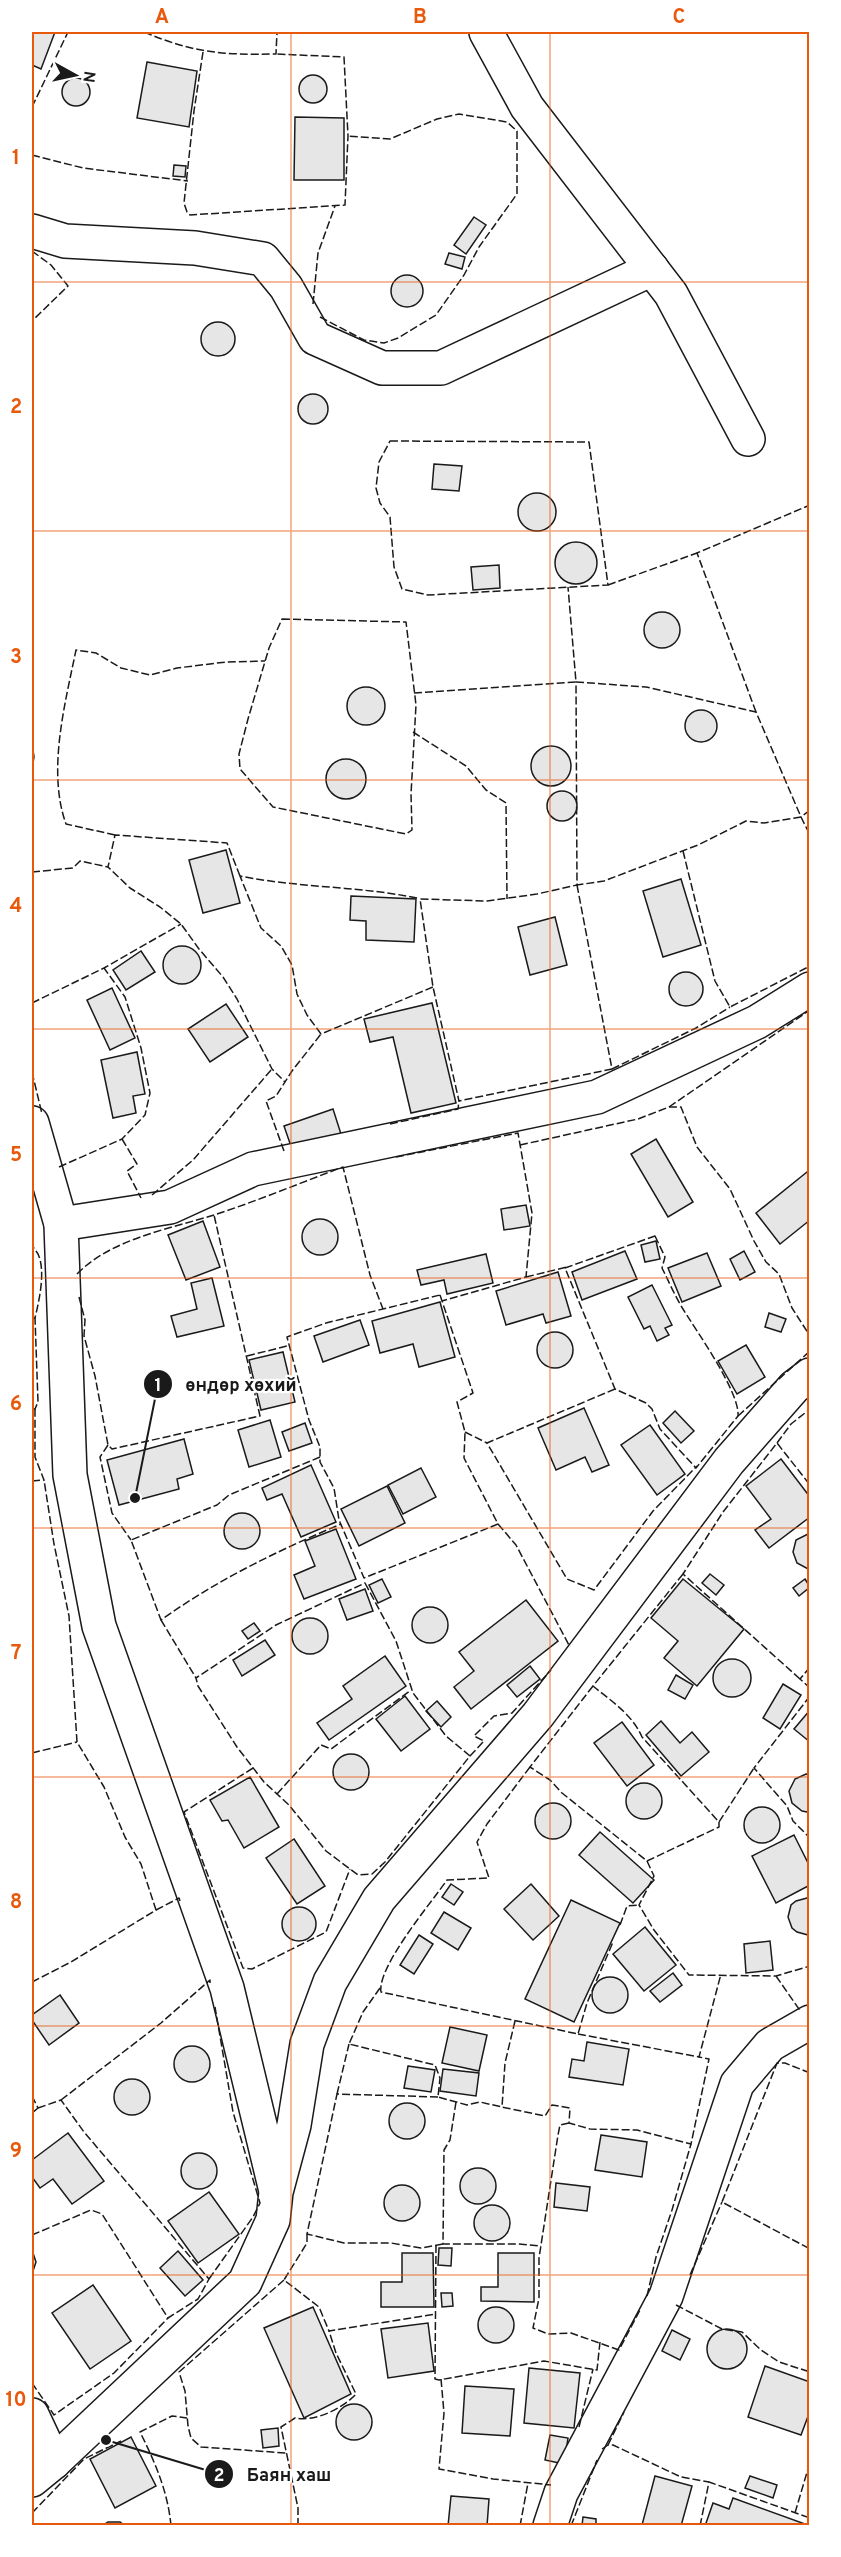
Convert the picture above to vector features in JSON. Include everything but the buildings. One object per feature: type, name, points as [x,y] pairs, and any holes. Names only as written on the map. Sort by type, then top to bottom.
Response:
[{"type":"street","points":[[486,32],[527,107],[671,294],[748,439]]},
{"type":"street","points":[[32,231],[65,241],[195,248],[263,259],[286,287],[315,338],[382,368],[441,368],[652,269]]},
{"type":"street","points":[[62,1224],[170,1207],[253,1169],[597,1097],[757,1022],[810,989]]},
{"type":"street","points":[[32,1131],[62,1224],[70,1475],[99,1626],[228,1988],[276,2192]]},
{"type":"street","points":[[43,2470],[245,2282],[273,2220],[276,2192],[294,2125],[307,2044],[330,1982],[379,1899],[538,1715],[729,1461],[794,1387],[810,1375]]},
{"type":"street","points":[[550,2526],[561,2493],[666,2296],[737,2084],[770,2045],[810,2022]]},
{"type":"street","points":[[32,2415],[43,2470]]},
{"type":"fence","points":[[32,107],[68,32]]},
{"type":"fence","points":[[144,32],[178,44],[208,51],[257,54],[276,54],[277,32]]},
{"type":"fence","points":[[203,52],[184,203],[187,212],[190,215],[345,205],[348,136],[344,57],[276,54]]},
{"type":"fence","points":[[320,317],[364,340],[384,343],[398,338],[436,315],[464,275],[479,247],[517,194],[517,131],[507,122],[459,114],[437,119],[390,139],[348,136]]},
{"type":"fence","points":[[32,155],[83,168],[188,181]]},
{"type":"fence","points":[[313,304],[318,253],[335,206]]},
{"type":"fence","points":[[32,251],[51,265],[68,286],[32,321]]},
{"type":"fence","points":[[810,344],[808,347],[810,353]]},
{"type":"fence","points":[[390,441],[589,442],[608,585],[428,595],[402,589],[394,567],[390,517],[380,503],[376,488],[379,462],[390,441]]},
{"type":"fence","points":[[756,712],[697,553],[810,505]]},
{"type":"fence","points":[[608,585],[697,553]]},
{"type":"fence","points":[[414,693],[576,682],[568,587]]},
{"type":"fence","points":[[282,619],[406,622],[416,705],[411,794],[412,830],[406,834],[273,807],[240,769],[239,754],[248,719],[269,648],[282,619]]},
{"type":"fence","points":[[115,835],[66,824],[61,804],[58,782],[60,737],[76,650],[96,653],[121,668],[150,675],[177,668],[226,662],[265,661]]},
{"type":"fence","points":[[576,682],[646,687],[756,712],[801,817],[764,823],[746,821],[698,845],[604,881],[577,885],[576,682]]},
{"type":"fence","points":[[413,732],[466,766],[486,790],[506,803],[507,899]]},
{"type":"fence","points":[[32,742],[34,757],[32,769]]},
{"type":"fence","points":[[810,810],[801,817],[810,835]]},
{"type":"fence","points":[[240,876],[227,843],[115,835],[108,867],[130,888],[181,924],[223,977],[237,999],[272,1069],[285,1082]]},
{"type":"fence","points":[[683,851],[715,981],[730,1007],[810,966]]},
{"type":"fence","points":[[32,872],[73,868],[80,861],[108,867]]},
{"type":"fence","points":[[417,898],[240,876],[261,928],[281,946],[292,965],[297,994],[307,1015],[321,1034],[433,987]]},
{"type":"fence","points":[[577,885],[612,1069],[459,1101],[433,987],[420,899],[487,901],[537,894],[577,885]]},
{"type":"fence","points":[[32,1003],[104,968],[181,924]]},
{"type":"fence","points":[[59,1167],[122,1139],[145,1115],[150,1093],[141,1048],[125,997],[104,968]]},
{"type":"fence","points":[[612,1069],[696,1028],[730,1007]]},
{"type":"fence","points":[[669,1107],[810,1010]]},
{"type":"fence","points":[[284,1151],[266,1101],[276,1096],[321,1034]]},
{"type":"fence","points":[[152,1195],[193,1160],[272,1069]]},
{"type":"fence","points":[[32,1072],[42,1114]]},
{"type":"fence","points":[[390,1124],[458,1109],[459,1101]]},
{"type":"fence","points":[[520,1145],[638,1119],[669,1107],[681,1107],[697,1147],[730,1189],[754,1241],[766,1262],[779,1274],[792,1308],[810,1336]]},
{"type":"fence","points":[[396,1157],[518,1133],[532,1213],[526,1277],[442,1301]]},
{"type":"fence","points":[[122,1139],[137,1164],[127,1171],[141,1198]]},
{"type":"fence","points":[[77,1274],[106,1252],[123,1244],[230,1210],[343,1167],[370,1275],[383,1309]]},
{"type":"fence","points":[[79,1297],[85,1320],[84,1336],[95,1376],[108,1445],[112,1449],[260,1416],[214,1215]]},
{"type":"fence","points":[[655,1236],[665,1257],[662,1268],[680,1304],[725,1378],[737,1405],[738,1416],[696,1468],[660,1429],[652,1409],[646,1403],[615,1389],[565,1268],[655,1236]]},
{"type":"fence","points":[[32,1241],[40,1261],[42,1277],[35,1318],[32,1318]]},
{"type":"fence","points":[[526,1277],[567,1267]]},
{"type":"fence","points":[[440,1295],[473,1393],[457,1402],[465,1432],[464,1458],[498,1524],[364,1578],[339,1520],[334,1488],[320,1462],[320,1447],[309,1420],[287,1337],[326,1323],[440,1295]]},
{"type":"fence","points":[[32,1409],[35,1409],[38,1402],[35,1318]]},
{"type":"fence","points":[[247,1356],[287,1346]]},
{"type":"fence","points":[[738,1416],[810,1351]]},
{"type":"fence","points":[[615,1389],[487,1443],[567,1579],[594,1590],[653,1511],[697,1466]]},
{"type":"fence","points":[[32,1481],[44,1480],[35,1457],[35,1409]]},
{"type":"fence","points":[[777,1443],[791,1424],[810,1409]]},
{"type":"fence","points":[[465,1432],[487,1443]]},
{"type":"fence","points":[[800,1679],[683,1574],[723,1512],[777,1443],[810,1485]]},
{"type":"fence","points":[[108,1445],[100,1457],[112,1513],[131,1540]]},
{"type":"fence","points":[[320,1457],[229,1495],[217,1505],[131,1540],[161,1620],[182,1605],[248,1567],[341,1524]]},
{"type":"fence","points":[[32,1982],[71,1962],[156,1910],[141,1864],[125,1837],[104,1787],[77,1742],[69,1616],[44,1480]]},
{"type":"fence","points":[[498,1524],[516,1545],[570,1647]]},
{"type":"fence","points":[[683,1574],[593,1686],[633,1721],[642,1737],[719,1822],[754,1768]]},
{"type":"fence","points":[[365,1583],[396,1641],[413,1693],[446,1736],[470,1756],[385,1862],[372,1874],[358,1875],[326,1851],[289,1805],[264,1782],[237,1747],[198,1686],[196,1678],[276,1625],[365,1583]]},
{"type":"fence","points":[[161,1620],[196,1678]]},
{"type":"fence","points":[[810,1667],[800,1679],[810,1688]]},
{"type":"fence","points":[[470,1756],[484,1741],[474,1736],[494,1716],[512,1713],[551,1670]]},
{"type":"fence","points":[[593,1686],[530,1767],[550,1780],[562,1793],[647,1861],[719,1827],[719,1822]]},
{"type":"fence","points":[[277,1794],[321,1745],[331,1749],[411,1690]]},
{"type":"fence","points":[[810,1696],[754,1768],[787,1806],[793,1821],[810,1838]]},
{"type":"fence","points":[[32,1753],[77,1742]]},
{"type":"fence","points":[[530,1767],[487,1824],[477,1842],[489,1878],[447,1880],[387,1967],[381,1992],[578,2034],[587,2003],[613,1942]]},
{"type":"fence","points":[[253,1768],[184,1812],[243,1968],[252,1969],[326,1932],[350,1869]]},
{"type":"fence","points":[[647,1861],[654,1876],[639,1905],[654,1930],[689,1975],[776,1976],[810,1966]]},
{"type":"fence","points":[[156,1910],[179,1898],[180,1901]]},
{"type":"fence","points":[[620,1925],[627,1906],[639,1905]]},
{"type":"fence","points":[[578,2034],[699,2057],[721,1974]]},
{"type":"fence","points":[[776,1976],[801,2012]]},
{"type":"fence","points":[[61,2100],[161,2023],[210,1980],[210,1983]]},
{"type":"fence","points":[[380,1988],[363,2012],[349,2044],[435,2065],[440,2078],[438,2097],[467,2105],[480,2102],[502,2107]]},
{"type":"fence","points":[[209,2279],[253,2217],[260,2203],[233,2112],[215,2007]]},
{"type":"fence","points":[[515,2021],[505,2063],[502,2107],[545,2116],[552,2105],[570,2108],[569,2123],[590,2129],[637,2130],[691,2144],[709,2059],[699,2057]]},
{"type":"fence","points":[[337,2094],[349,2044]]},
{"type":"fence","points":[[810,2073],[785,2063],[777,2063],[722,2202],[810,2249]]},
{"type":"fence","points":[[438,2097],[337,2094],[307,2234],[344,2243],[391,2243],[421,2248],[443,2244]]},
{"type":"fence","points":[[32,2096],[38,2108],[32,2113]]},
{"type":"fence","points":[[32,2235],[91,2210],[102,2214],[168,2318],[198,2299],[209,2279],[84,2132],[61,2100],[38,2108]]},
{"type":"fence","points":[[456,2102],[450,2140],[444,2150],[443,2244],[541,2246]]},
{"type":"fence","points":[[569,2123],[560,2125],[558,2135],[539,2258],[539,2298],[533,2328],[548,2334],[571,2333],[619,2350],[640,2310]]},
{"type":"fence","points":[[647,2296],[656,2257],[691,2144]]},
{"type":"fence","points":[[690,2275],[722,2202]]},
{"type":"fence","points":[[307,2234],[307,2243],[284,2280],[319,2307],[329,2331],[436,2314]]},
{"type":"fence","points":[[436,2245],[435,2379],[544,2361],[597,2370],[600,2342]]},
{"type":"fence","points":[[284,2280],[179,2372],[185,2391],[191,2438],[201,2447],[286,2453]]},
{"type":"fence","points":[[676,2305],[722,2329],[742,2332],[761,2350],[779,2362],[810,2372]]},
{"type":"fence","points":[[32,2383],[54,2415],[114,2373],[168,2318]]},
{"type":"fence","points":[[298,2526],[298,2508],[281,2427],[295,2418],[311,2418],[328,2413],[343,2405],[356,2394],[336,2353],[329,2331]]},
{"type":"fence","points":[[579,2427],[593,2369]]},
{"type":"fence","points":[[441,2379],[444,2413],[439,2469],[493,2479],[551,2485]]},
{"type":"fence","points":[[608,2445],[624,2412]]},
{"type":"fence","points":[[171,2526],[160,2478],[140,2432],[172,2416],[187,2418]]},
{"type":"fence","points":[[32,2513],[84,2459],[121,2441]]},
{"type":"fence","points":[[602,2449],[613,2445],[681,2477],[709,2482]]},
{"type":"fence","points":[[571,2526],[597,2460]]},
{"type":"fence","points":[[795,2513],[810,2462]]},
{"type":"fence","points":[[700,2526],[709,2482],[810,2518]]},
{"type":"fence","points":[[520,2526],[528,2483]]},
{"type":"place","name":"өндөр хөхий","points":[[135,1498]]},
{"type":"place","name":"Баян хаш","points":[[106,2440]]}]
